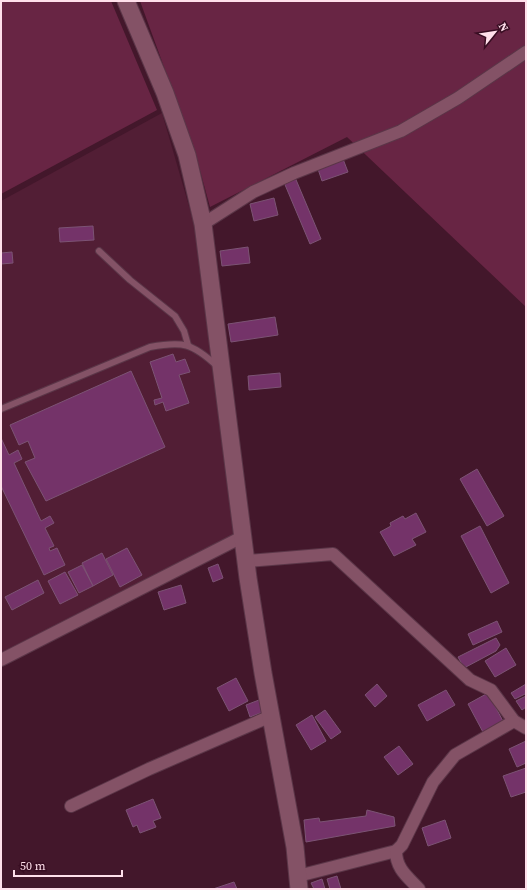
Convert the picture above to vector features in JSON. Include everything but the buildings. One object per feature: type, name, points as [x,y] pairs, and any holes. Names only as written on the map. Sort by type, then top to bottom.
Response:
[{"type":"street","points":[[126,1],[187,155],[203,224],[247,561],[271,716],[295,847],[299,882],[396,851],[402,845],[432,782],[455,755],[514,721]]},
{"type":"street","points":[[203,224],[253,192],[287,176],[401,131],[458,98],[526,52]]},
{"type":"street","points":[[1,660],[244,536]]},
{"type":"street","points":[[247,561],[333,554],[470,680],[490,690],[514,721],[526,728]]},
{"type":"street","points":[[71,806],[148,769],[271,716]]},
{"type":"street","points":[[396,851],[398,865],[402,872],[419,889]]},
{"type":"lane","points":[[99,251],[130,280],[175,316],[184,331],[188,345]]},
{"type":"lane","points":[[1,409],[150,347],[171,343],[188,345],[202,352],[221,370]]},
{"type":"shaded area","points":[[1,1],[111,1],[157,110],[1,194]]},
{"type":"shaded area","points":[[140,1],[526,1],[526,307],[347,137],[210,207],[195,152]]},
{"type":"shaded area","points":[[162,113],[195,227],[238,534],[1,653],[1,201]]}]
